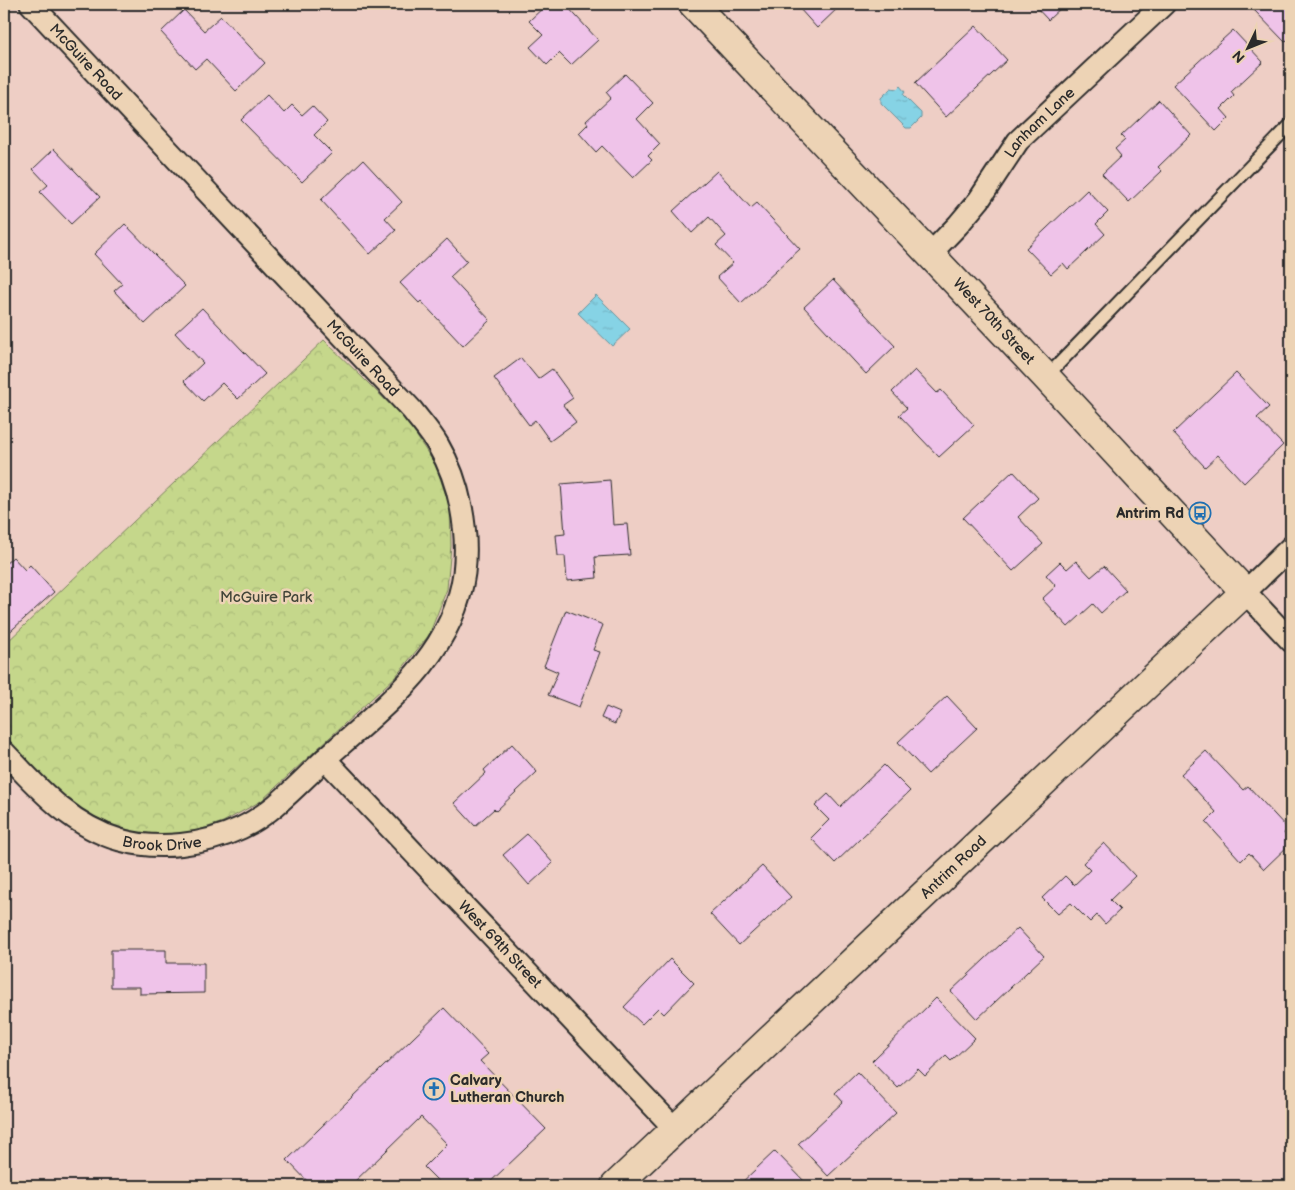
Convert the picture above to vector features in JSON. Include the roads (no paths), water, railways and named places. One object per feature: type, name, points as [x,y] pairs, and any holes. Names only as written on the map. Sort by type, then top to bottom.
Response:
[{"type":"street","name":"McGuire Road","points":[[31,4],[412,410],[438,446],[456,486],[464,528],[464,573],[453,615],[432,653],[405,688],[325,759]]},
{"type":"street","name":"West 70th Street","points":[[694,4],[1291,640]]},
{"type":"street","name":"Lanham Lane","points":[[930,254],[979,200],[1018,141],[1164,4]]},
{"type":"street","name":"Antrim Road","points":[[615,1186],[1291,547]]},
{"type":"street","name":"Brook Drive","points":[[4,752],[49,799],[83,824],[120,840],[161,846],[203,842],[241,828],[277,804],[325,759]]},
{"type":"street","name":"West 69th Street","points":[[325,759],[675,1129]]},
{"type":"lane","points":[[1046,377],[1291,124]]},
{"type":"water","points":[[900,86],[905,92],[903,95],[921,113],[921,118],[911,128],[906,128],[881,103],[881,98],[891,88],[897,89]]},
{"type":"water","points":[[596,295],[630,329],[612,346],[578,313]]},
{"type":"place","name":"Antrim Rd","points":[[1200,513]]},
{"type":"place","name":"Calvary Lutheran Church","points":[[434,1089]]},
{"type":"park label","name":"McGuire Park","points":[[266,597]]}]
